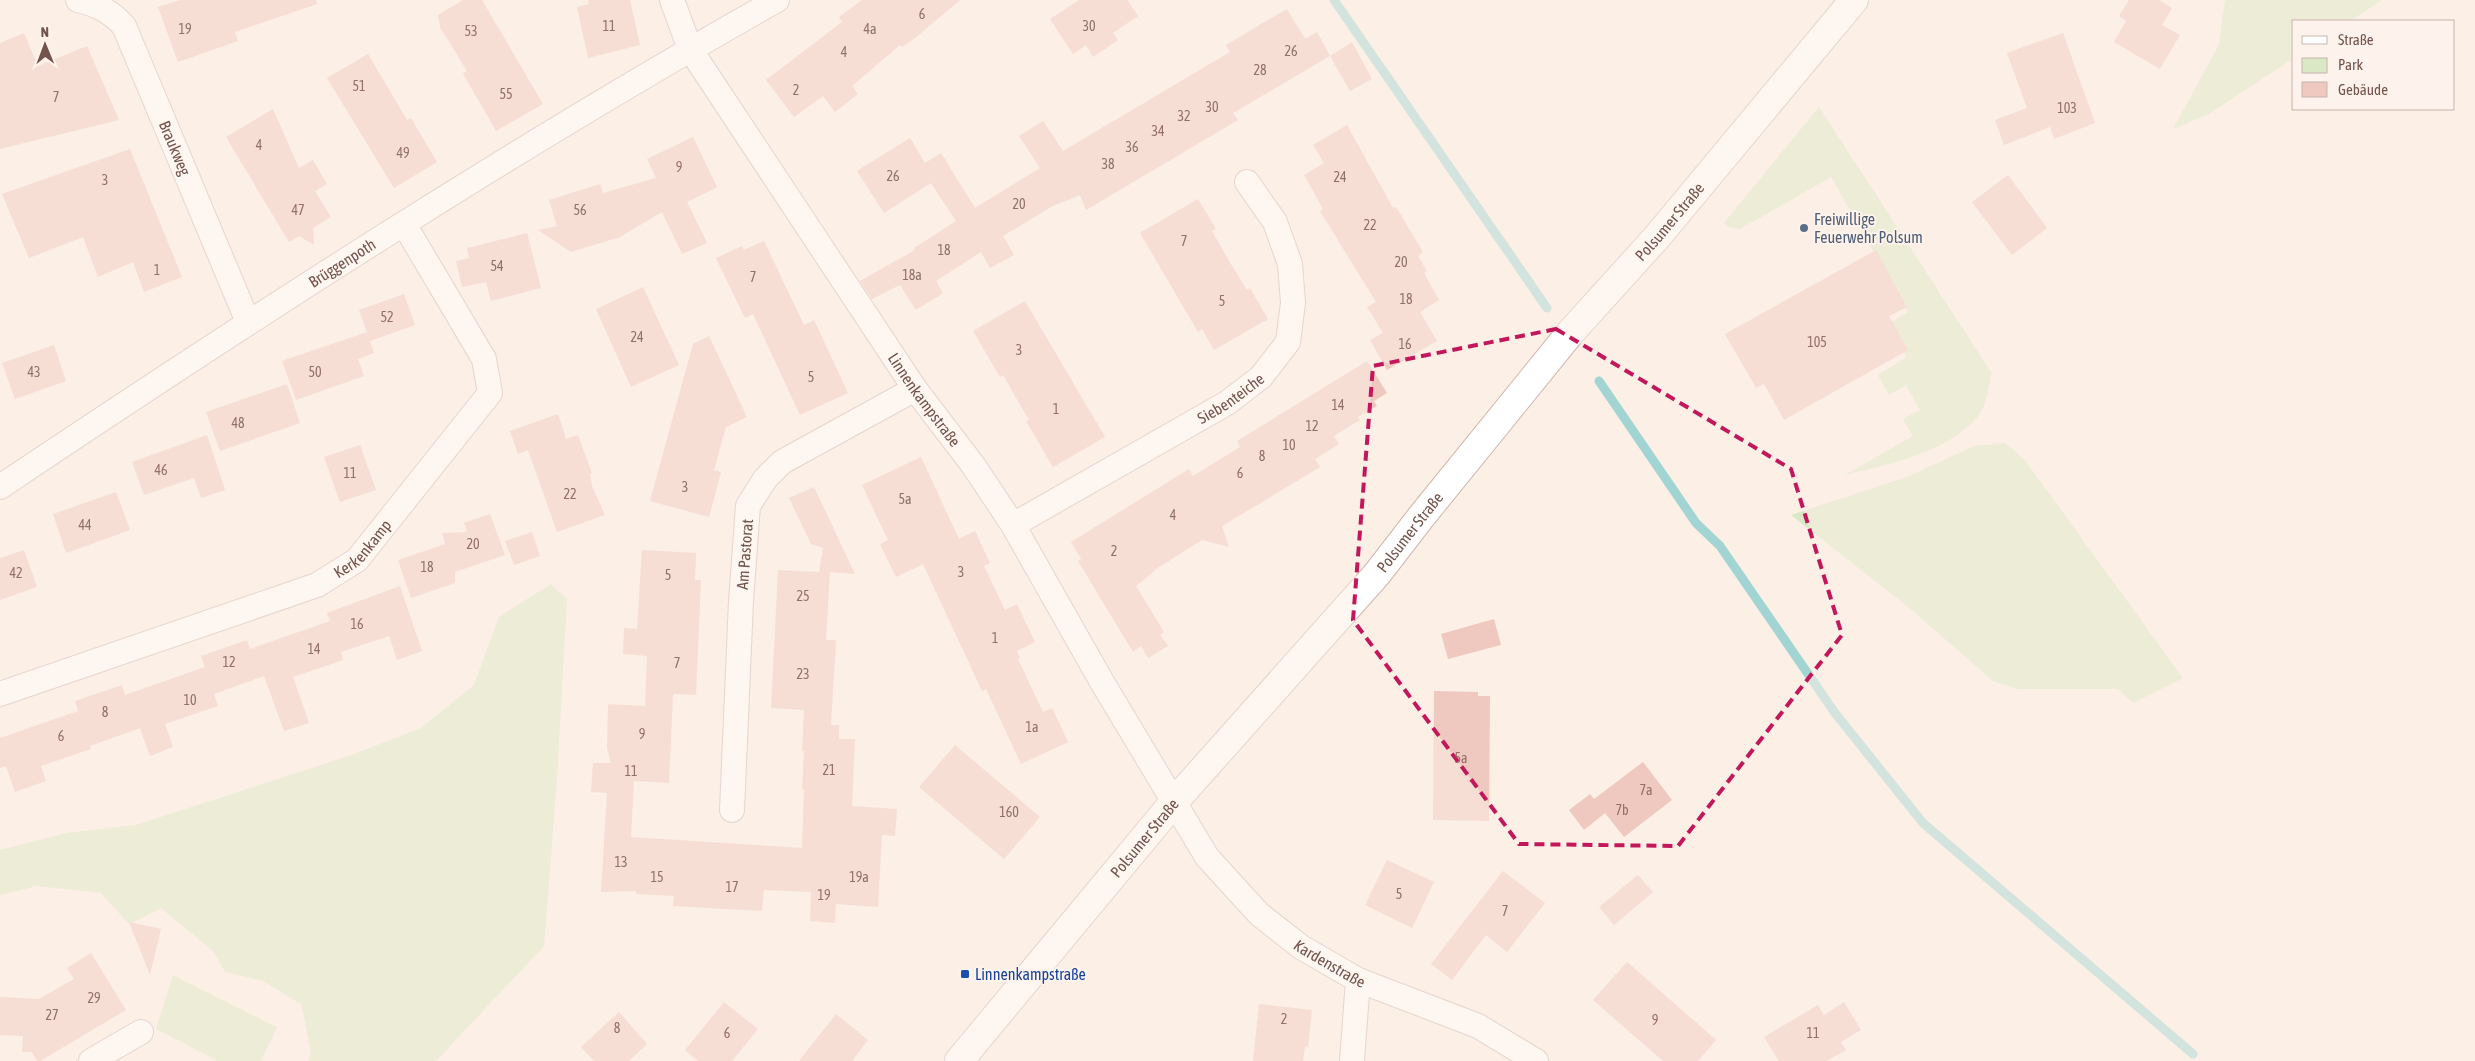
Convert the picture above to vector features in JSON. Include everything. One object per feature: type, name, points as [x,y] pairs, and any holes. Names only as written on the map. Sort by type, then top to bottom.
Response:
[{"type":"main road","name":"Polsumer Straße","points":[[959,1061],[1174,802],[1377,574],[1420,516],[1565,340],[1657,237],[1854,0]]},
{"type":"street","name":"Braukweg","points":[[78,0],[97,5],[120,7],[124,26],[248,322]]},
{"type":"street","name":"Linnenkampstraße","points":[[672,0],[690,49],[915,389],[973,465],[1013,525],[1102,682],[1174,802]]},
{"type":"street","name":"Brüggenpoth","points":[[0,487],[248,322],[404,224],[690,49],[777,0]]},
{"type":"street","name":"Siebenteiche","points":[[1013,525],[1227,403],[1261,377],[1288,342],[1293,303],[1290,264],[1274,222],[1247,182]]},
{"type":"street","name":"Kerkenkamp","points":[[0,694],[317,585],[357,560],[490,393],[484,359],[404,224]]},
{"type":"street","name":"Am Pastorat","points":[[732,810],[741,601],[748,506],[765,479],[782,462],[915,389]]},
{"type":"street","name":"Kardenstraße","points":[[1174,802],[1207,857],[1259,914],[1301,948],[1358,980],[1478,1026],[1536,1061]]},
{"type":"street","points":[[1352,1061],[1358,980]]},
{"type":"street","points":[[90,1061],[141,1032]]},
{"type":"highlighted area","points":[[1556,329],[1791,469],[1842,635],[1678,846],[1519,844],[1353,620],[1373,366]]},
{"type":"green space","points":[[2225,0],[2382,0],[2352,20],[2292,20],[2292,59],[2209,114],[2173,129],[2219,45]]},
{"type":"green space","points":[[1819,107],[1991,372],[1984,406],[1978,416],[1965,429],[1934,448],[1916,455],[1845,475],[1913,436],[1903,419],[1920,410],[1906,385],[1889,395],[1878,375],[1907,357],[1888,324],[1908,312],[1831,177],[1740,229],[1728,227],[1724,223]]},
{"type":"green space","points":[[2005,443],[2024,459],[2183,678],[2133,703],[2118,689],[2018,689],[1993,681],[1913,611],[1791,515],[1907,477],[1974,446]]},
{"type":"green space","points":[[551,584],[567,599],[557,777],[544,946],[436,1061],[308,1061],[311,1054],[302,1005],[264,981],[225,972],[214,952],[161,908],[129,924],[101,893],[37,886],[0,895],[0,850],[67,833],[136,825],[349,756],[421,728],[474,685],[499,617]]},
{"type":"green space","points":[[173,975],[277,1027],[261,1061],[218,1061],[156,1029]]},
{"type":"building","points":[[180,0],[316,0],[317,4],[235,32],[238,41],[178,62],[158,7]]},
{"type":"building","points":[[463,0],[482,0],[543,104],[496,131],[463,73],[467,71],[440,27],[438,15]]},
{"type":"building","points":[[588,0],[630,0],[640,45],[588,58],[577,7],[589,4]]},
{"type":"building","points":[[862,0],[960,0],[915,38],[902,47],[900,45],[852,86],[858,94],[835,112],[823,96],[794,117],[766,80],[842,22],[839,17]]},
{"type":"building","points":[[1079,0],[1127,0],[1138,16],[1113,33],[1118,40],[1093,57],[1086,45],[1073,54],[1050,19]]},
{"type":"building","points":[[2129,0],[2159,0],[2172,8],[2162,25],[2180,35],[2160,69],[2114,42],[2126,21],[2119,16]]},
{"type":"building","points":[[1287,9],[1305,39],[1317,32],[1330,56],[1233,113],[1238,120],[1086,210],[1080,195],[1051,207],[1003,236],[1014,255],[990,268],[981,252],[936,281],[943,293],[916,310],[900,285],[872,299],[860,281],[915,250],[914,248],[956,221],[931,183],[884,213],[857,171],[910,138],[925,163],[941,153],[975,208],[1040,168],[1019,136],[1043,121],[1063,151],[1230,52],[1226,45]]},
{"type":"building","points":[[24,33],[38,66],[87,46],[119,120],[0,149],[0,43]]},
{"type":"building","points":[[2063,33],[2095,123],[2054,139],[2050,127],[2004,145],[1995,120],[2027,108],[2007,53]]},
{"type":"building","points":[[1352,42],[1372,79],[1350,91],[1330,56]]},
{"type":"building","points":[[368,54],[407,120],[411,118],[437,162],[394,188],[327,78]]},
{"type":"building","points":[[273,109],[299,168],[313,160],[327,184],[315,191],[331,217],[313,228],[314,245],[299,236],[289,242],[226,137]]},
{"type":"building","points":[[1347,125],[1393,208],[1396,207],[1423,252],[1418,256],[1427,271],[1424,273],[1439,300],[1420,312],[1437,341],[1387,370],[1370,340],[1383,333],[1367,307],[1376,302],[1320,211],[1323,209],[1304,175],[1324,163],[1313,145]]},
{"type":"building","points":[[693,137],[717,187],[687,202],[707,243],[682,254],[662,212],[620,237],[571,252],[538,230],[557,226],[549,200],[600,184],[603,193],[656,178],[647,159]]},
{"type":"building","points":[[130,149],[182,277],[144,292],[133,262],[98,277],[83,237],[29,258],[2,194]]},
{"type":"building","points":[[2008,175],[2047,228],[2012,255],[1972,202]]},
{"type":"building","points":[[1198,199],[1216,229],[1212,231],[1229,261],[1247,290],[1250,288],[1268,319],[1214,350],[1202,329],[1198,332],[1140,233]]},
{"type":"building","points":[[527,233],[541,288],[491,301],[486,282],[462,287],[456,261],[469,258],[467,248]]},
{"type":"building","points":[[764,241],[804,325],[814,320],[848,393],[800,415],[753,314],[745,318],[716,258],[742,246],[744,250]]},
{"type":"building","points":[[1876,250],[1907,307],[1889,316],[1908,350],[1784,420],[1764,384],[1756,388],[1725,334]]},
{"type":"building","points":[[643,287],[679,365],[631,387],[596,309]]},
{"type":"building","points":[[404,294],[415,325],[370,341],[374,353],[358,359],[364,376],[296,400],[282,361],[367,332],[359,310]]},
{"type":"building","points":[[1025,301],[1105,437],[1053,467],[1026,421],[1029,420],[1003,375],[1000,377],[973,331]]},
{"type":"building","points":[[709,336],[747,417],[726,427],[714,470],[721,472],[709,517],[650,501],[693,344]]},
{"type":"building","points":[[54,345],[66,381],[15,399],[2,363]]},
{"type":"building","points":[[1367,361],[1387,393],[1374,401],[1377,406],[1358,417],[1360,420],[1334,436],[1339,444],[1315,459],[1320,467],[1222,526],[1229,547],[1202,540],[1159,567],[1136,586],[1164,632],[1160,635],[1168,646],[1148,658],[1141,646],[1133,652],[1078,561],[1081,559],[1071,542],[1189,469],[1193,476],[1240,447],[1237,441]]},
{"type":"building","points":[[287,384],[300,423],[220,451],[206,412]]},
{"type":"building","points":[[558,414],[566,439],[578,435],[592,473],[590,474],[592,486],[605,515],[557,532],[528,450],[518,454],[510,431]]},
{"type":"building","points":[[207,435],[225,490],[201,498],[194,478],[144,495],[132,462]]},
{"type":"building","points":[[360,445],[376,490],[340,502],[324,457]]},
{"type":"building","points":[[921,457],[959,539],[975,531],[990,563],[984,566],[1005,610],[1017,604],[1035,642],[1017,651],[1020,658],[1018,659],[1043,712],[1052,708],[1068,742],[1021,764],[986,689],[982,691],[923,564],[896,577],[880,544],[888,540],[862,485]]},
{"type":"building","points":[[814,487],[855,574],[830,572],[826,640],[836,640],[831,725],[839,725],[839,739],[855,739],[852,806],[897,809],[895,836],[882,835],[878,907],[836,904],[835,923],[810,921],[811,892],[764,890],[762,911],[673,906],[674,896],[636,894],[636,891],[601,892],[607,793],[591,792],[593,763],[611,763],[607,749],[608,704],[645,706],[647,656],[623,654],[624,628],[637,629],[642,550],[696,553],[695,580],[701,580],[696,695],[673,694],[669,783],[634,781],[631,837],[802,848],[804,710],[771,708],[778,570],[819,572],[823,548],[811,544],[789,498]]},
{"type":"building","points":[[116,492],[130,530],[66,553],[53,514]]},
{"type":"building","points":[[490,514],[505,555],[455,572],[455,583],[411,598],[398,560],[445,544],[442,533],[467,532],[464,523]]},
{"type":"building","points":[[532,532],[540,556],[514,565],[505,541]]},
{"type":"building","points":[[24,550],[37,587],[0,600],[0,558]]},
{"type":"building","points":[[400,586],[422,651],[397,660],[389,636],[341,652],[343,660],[293,677],[309,723],[284,731],[264,676],[214,694],[218,706],[165,724],[173,747],[150,756],[140,728],[90,746],[91,749],[41,766],[46,781],[15,792],[6,766],[0,768],[0,738],[78,711],[75,701],[122,685],[125,695],[205,667],[201,656],[247,640],[250,649],[330,621],[327,613]]},
{"type":"building","points":[[1494,619],[1501,645],[1448,659],[1441,634]]},
{"type":"building","points":[[1434,691],[1478,692],[1478,696],[1490,696],[1489,821],[1433,820]]},
{"type":"building","points":[[955,745],[1040,817],[1004,859],[919,787]]},
{"type":"building","points":[[1643,762],[1672,800],[1624,837],[1605,813],[1584,830],[1569,810],[1590,794],[1594,799]]},
{"type":"building","points":[[1387,860],[1434,882],[1412,928],[1365,905]]},
{"type":"building","points":[[1503,871],[1545,903],[1507,952],[1486,935],[1452,980],[1431,964]]},
{"type":"building","points":[[1638,875],[1653,892],[1614,925],[1599,907]]},
{"type":"building","points":[[129,922],[161,929],[150,975]]},
{"type":"building","points":[[91,953],[126,1010],[40,1061],[37,1061],[32,1052],[22,1052],[23,1036],[0,1035],[0,997],[39,999],[74,979],[67,968]]},
{"type":"building","points":[[1627,962],[1716,1040],[1698,1061],[1663,1061],[1593,1000]]},
{"type":"building","points":[[724,1002],[758,1029],[732,1061],[698,1061],[685,1050]]},
{"type":"building","points":[[1844,1002],[1861,1030],[1841,1042],[1846,1050],[1826,1061],[1779,1061],[1764,1037],[1818,1005],[1824,1015]]},
{"type":"building","points":[[1259,1004],[1312,1010],[1308,1047],[1305,1046],[1303,1061],[1253,1061]]},
{"type":"building","points":[[619,1012],[647,1044],[629,1061],[594,1061],[581,1047]]},
{"type":"building","points":[[836,1014],[868,1040],[852,1061],[799,1061]]},
{"type":"waterway","points":[[1334,0],[1547,308]]},
{"type":"waterway","points":[[1599,381],[1696,523],[1720,546],[1835,713],[1923,823],[2193,1054]]},
{"type":"place","name":"Freiwillige Feuerwehr Polsum","points":[[1804,228]]},
{"type":"place","name":"Linnenkampstraße","points":[[965,974]]}]
